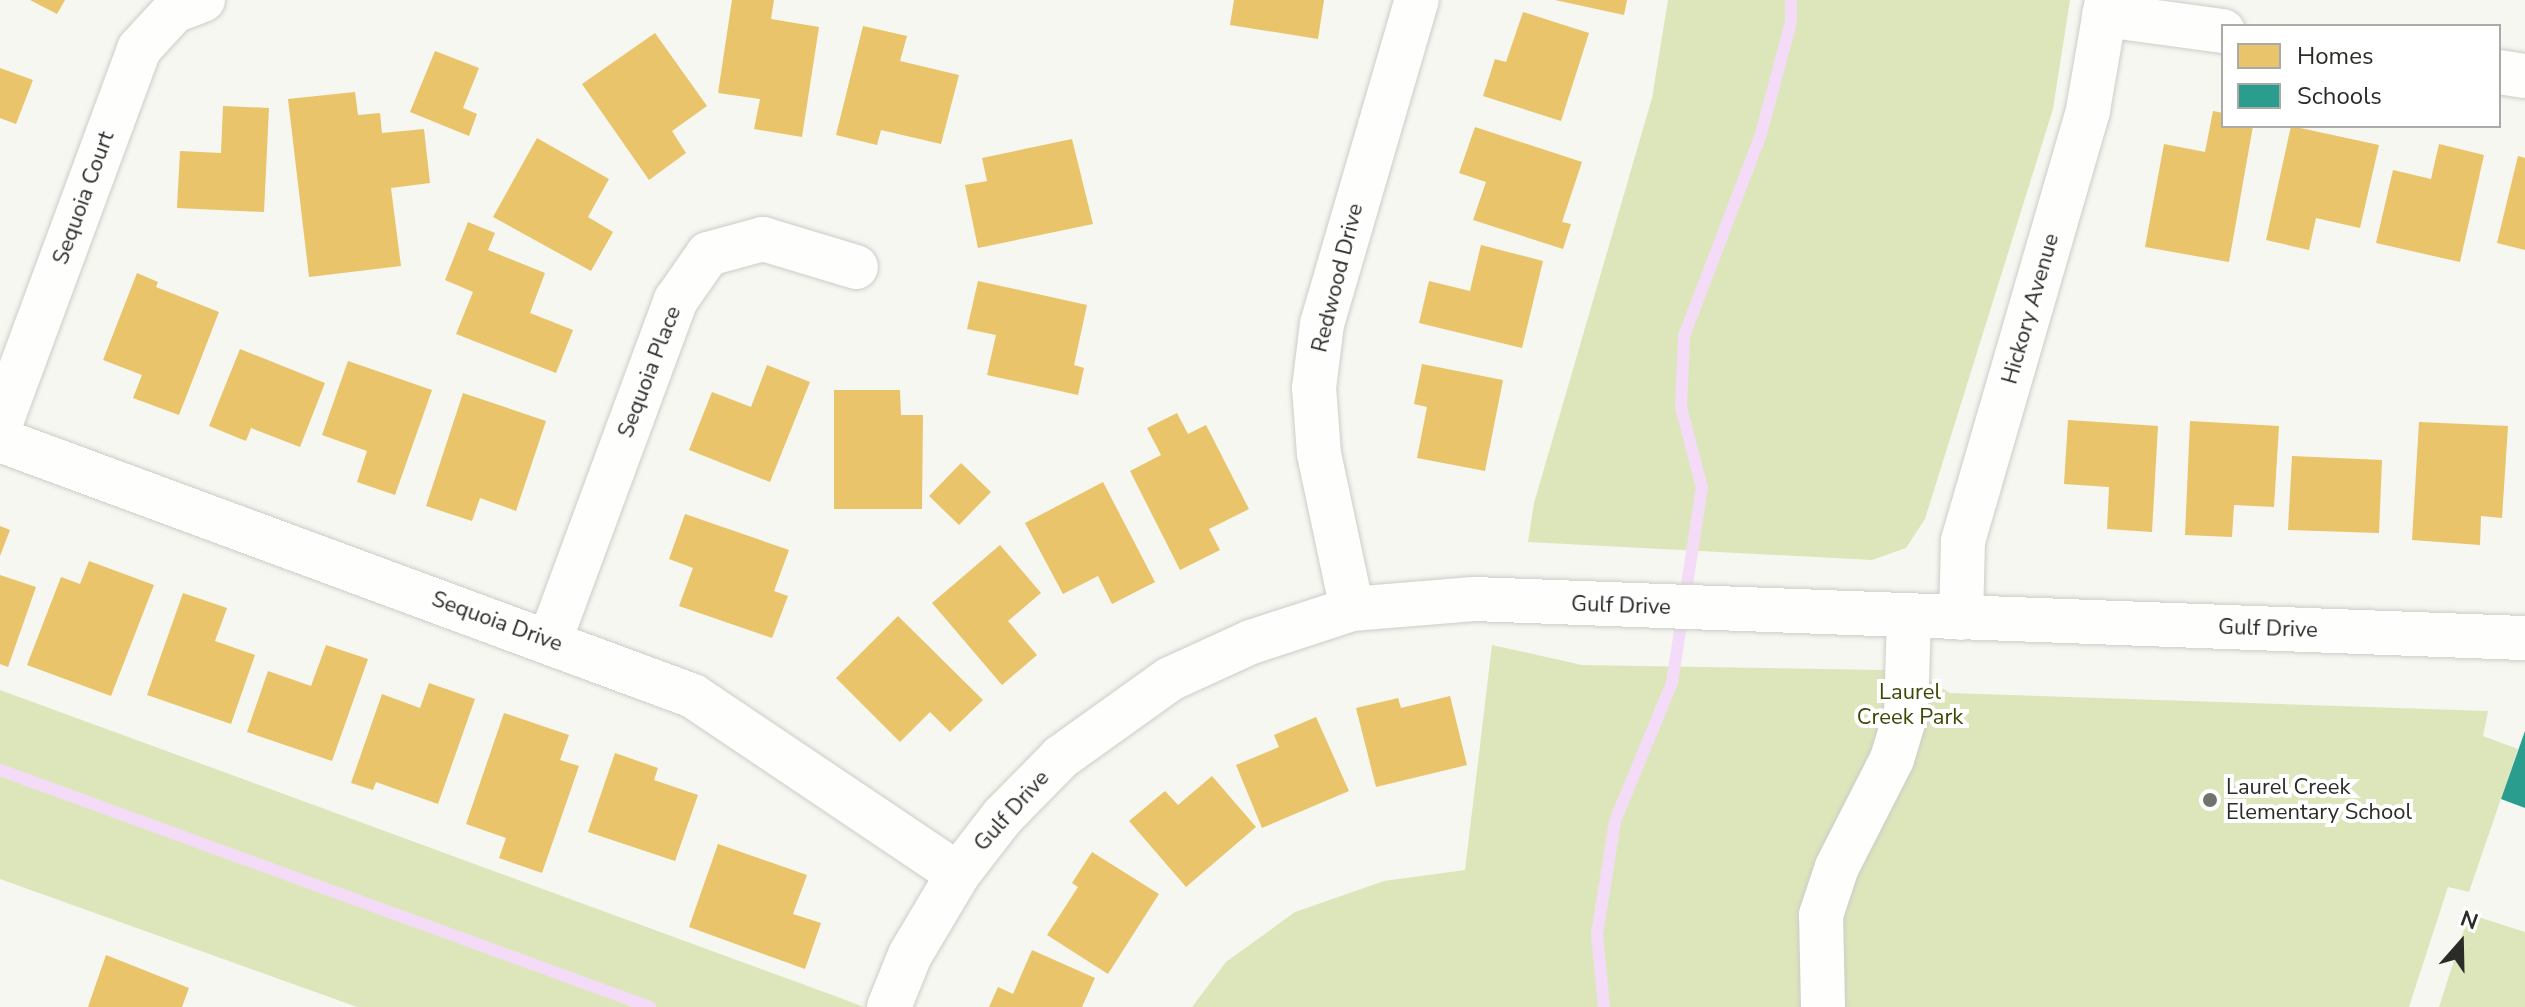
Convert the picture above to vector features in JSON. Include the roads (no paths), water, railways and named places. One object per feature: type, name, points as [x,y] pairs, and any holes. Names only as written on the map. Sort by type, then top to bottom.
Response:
[{"type":"street","name":"Sequoia Court","points":[[0,425],[139,49],[174,11],[203,0]]},
{"type":"street","name":"Redwood Drive","points":[[1352,609],[1319,454],[1314,388],[1322,324],[1417,0]]},
{"type":"street","points":[[2105,8],[2221,31]]},
{"type":"street","name":"Hickory Avenue","points":[[1961,618],[1963,541],[2088,110],[2105,8]]},
{"type":"street","points":[[2501,72],[2525,76]]},
{"type":"street","name":"Sequoia Place","points":[[550,640],[676,300],[708,254],[763,239],[856,267]]},
{"type":"street","name":"Sequoia Drive","points":[[0,440],[550,640],[693,696],[958,874]]},
{"type":"street","name":"Gulf Drive","points":[[889,1007],[910,955],[958,874],[1028,788],[1119,712],[1211,659],[1352,609],[1474,599],[2525,638]]},
{"type":"street","points":[[1823,1007],[1821,915],[1837,867],[1892,759],[1906,713],[1909,616]]},
{"type":"waterway","points":[[1604,1007],[1597,934],[1615,821],[1672,683],[1702,488],[1681,407],[1684,336],[1761,134],[1791,22],[1791,0]]},
{"type":"waterway","points":[[0,770],[650,1007]]},
{"type":"place","name":"Laurel Creek Elementary School","points":[[2210,800]]},
{"type":"park label","name":"Laurel Creek Park","points":[[1910,704]]}]
